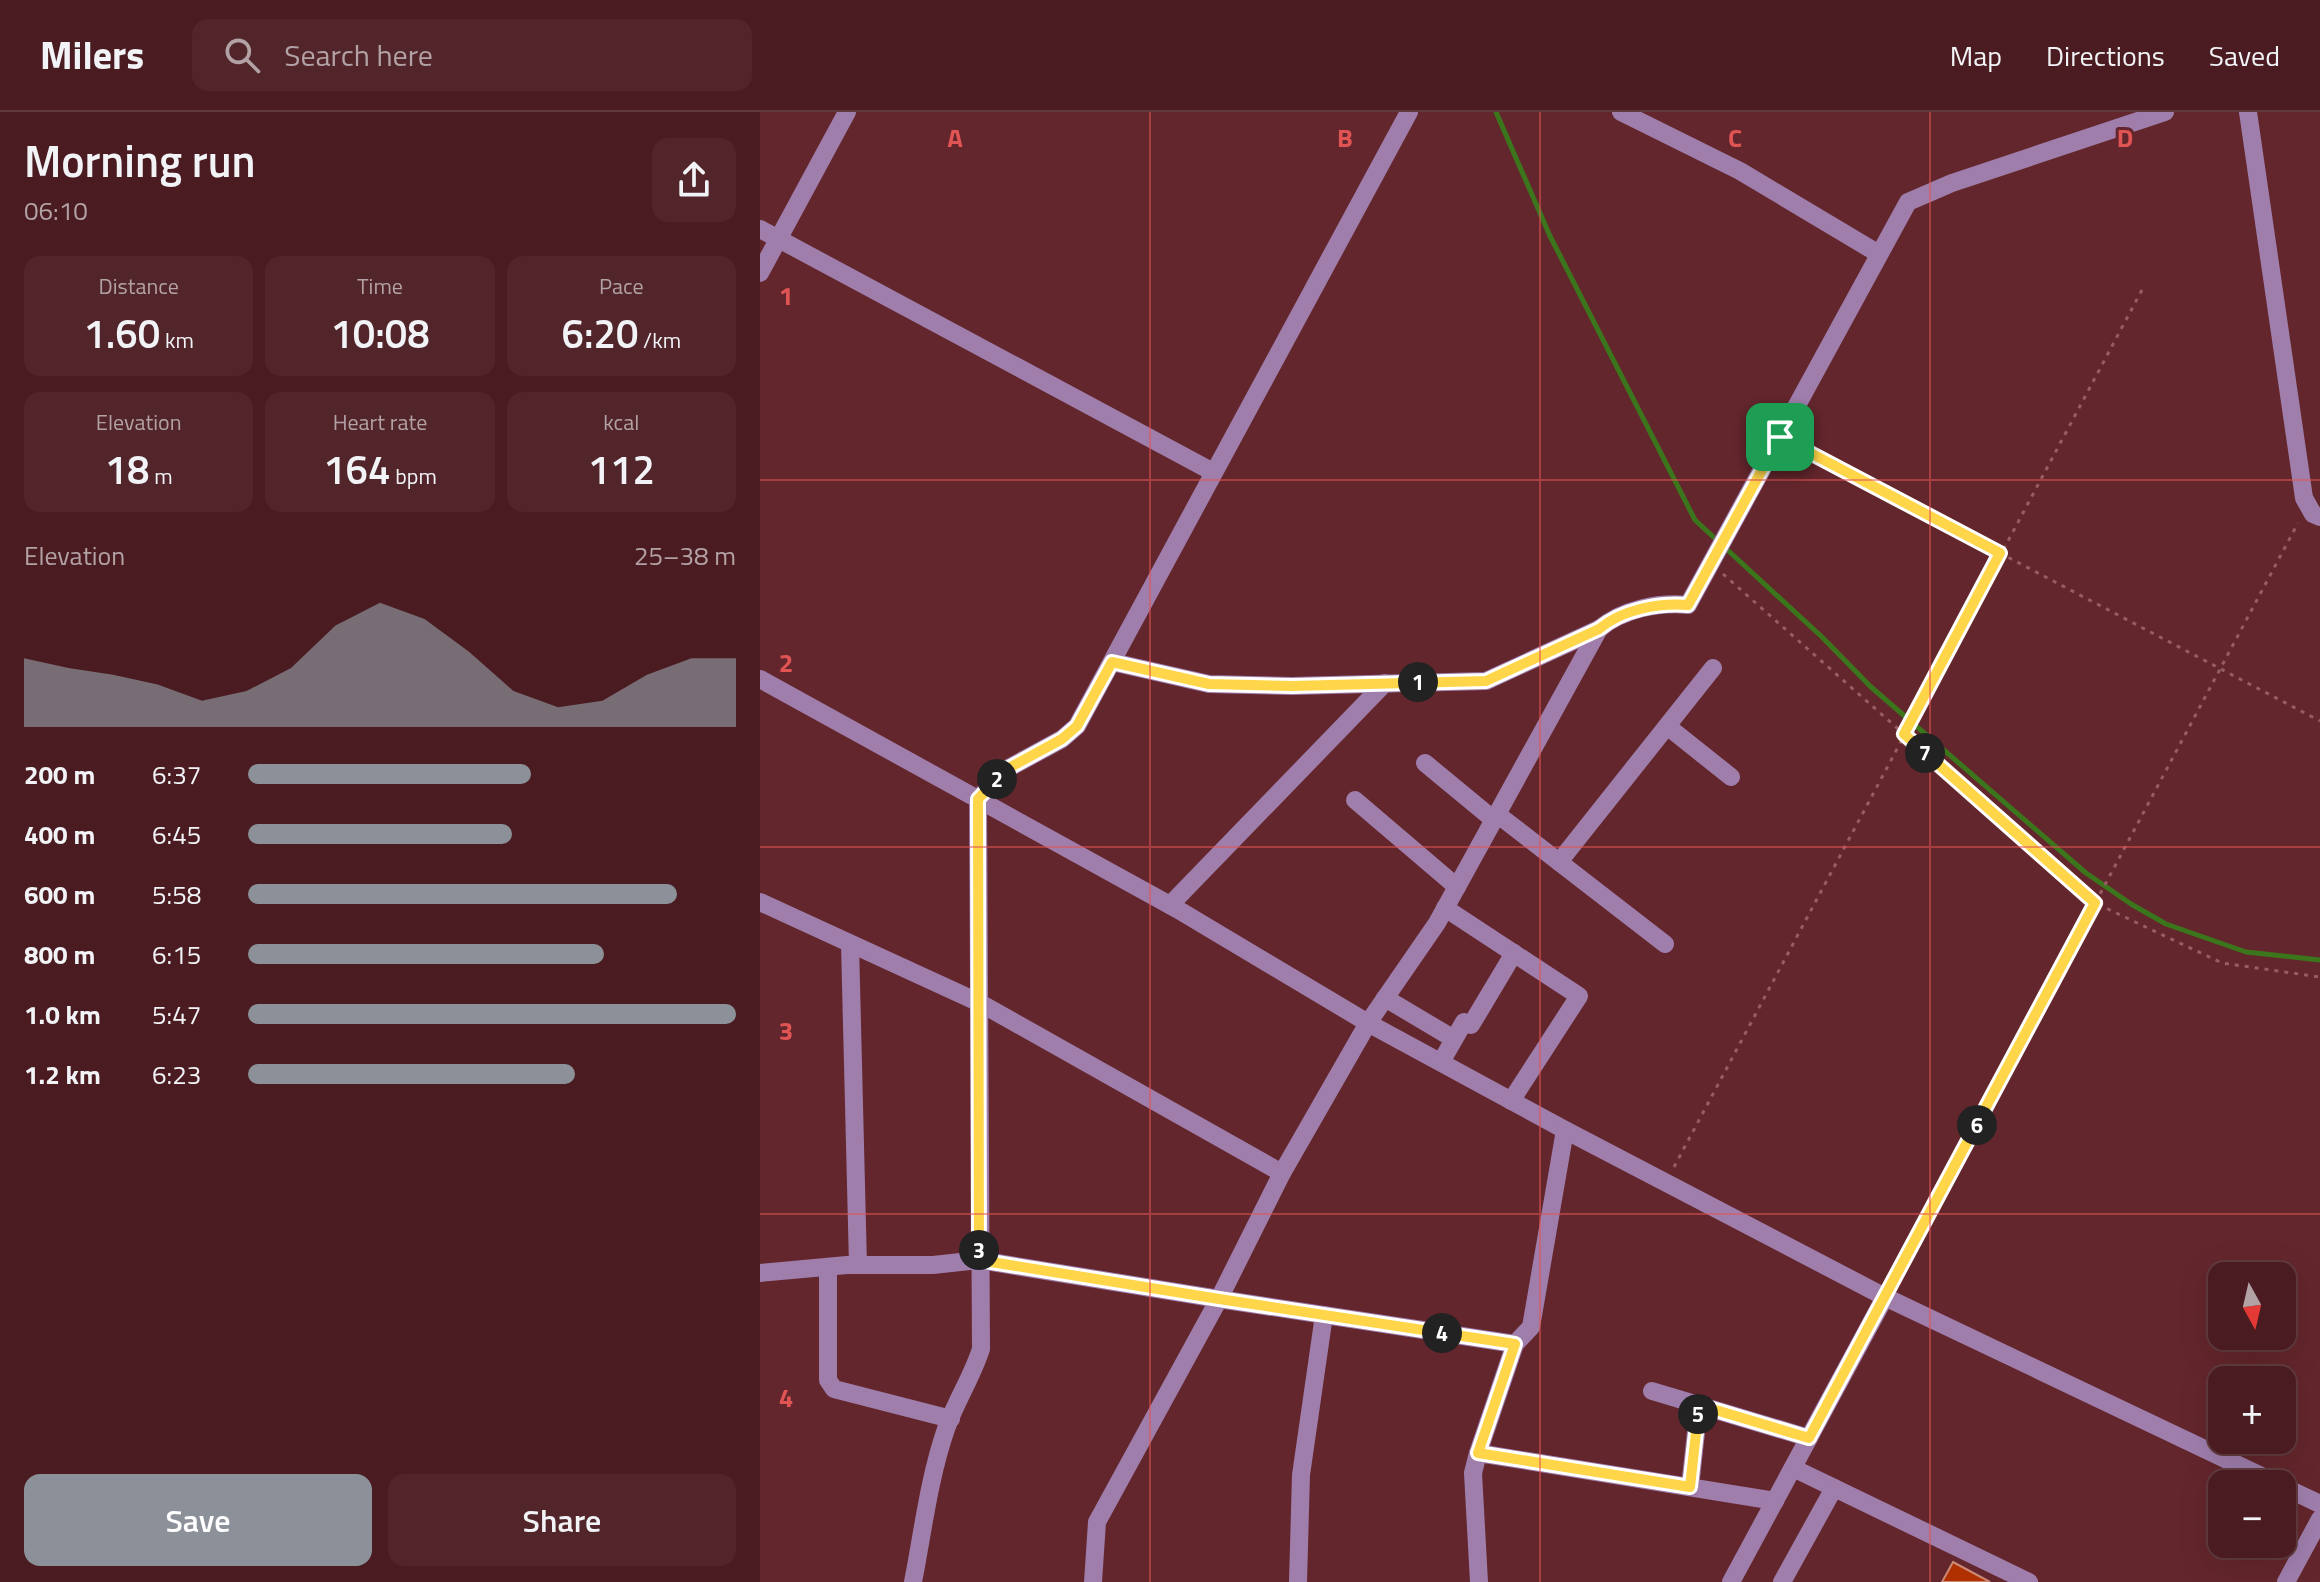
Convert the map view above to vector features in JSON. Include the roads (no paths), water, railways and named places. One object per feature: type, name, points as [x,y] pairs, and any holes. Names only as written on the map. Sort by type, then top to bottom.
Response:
[{"type":"street","points":[[760,273],[847,112]]},
{"type":"street","points":[[913,1582],[935,1466],[981,1349],[978,799],[1007,769],[1062,739],[1077,726],[1409,112]]},
{"type":"street","points":[[1621,112],[1740,171],[1879,254]]},
{"type":"street","points":[[1112,662],[1209,684],[1292,686],[1486,681],[1633,611],[1673,604],[1688,605],[1908,202],[1952,183],[2165,112]]},
{"type":"street","points":[[2248,112],[2304,498],[2314,511]]},
{"type":"street","points":[[760,229],[1213,472]]},
{"type":"street","points":[[1093,1582],[1097,1522],[1219,1299],[1282,1173],[1368,1023],[1445,908],[1599,629]]},
{"type":"street","points":[[1559,862],[1713,668]]},
{"type":"street","points":[[760,679],[1170,905],[1368,1023],[1565,1130],[1885,1297],[2248,1470]]},
{"type":"street","points":[[1170,905],[1385,683]]},
{"type":"street","points":[[1667,726],[1731,777]]},
{"type":"street","points":[[1425,763],[1665,944]]},
{"type":"street","points":[[1355,800],[1457,887]]},
{"type":"street","points":[[760,902],[980,1003],[1282,1173]]},
{"type":"street","points":[[1445,908],[1579,996],[1511,1101]]},
{"type":"street","points":[[850,944],[858,1265]]},
{"type":"street","points":[[1441,1062],[1464,1022],[1471,1025],[1514,953]]},
{"type":"street","points":[[1385,998],[1454,1039]]},
{"type":"street","points":[[1479,1582],[1473,1473],[1515,1344],[1531,1327],[1565,1130]]},
{"type":"street","points":[[760,1273],[979,1260],[1515,1344]]},
{"type":"street","points":[[828,1267],[828,1380],[834,1389],[951,1419]]},
{"type":"street","points":[[1731,1582],[1885,1297]]},
{"type":"street","points":[[1298,1582],[1301,1475],[1324,1315]]},
{"type":"street","points":[[1652,1391],[1809,1438]]},
{"type":"street","points":[[1690,1487],[1699,1405]]},
{"type":"street","points":[[1478,1453],[1775,1501]]},
{"type":"street","points":[[1793,1468],[2029,1582]]},
{"type":"street","points":[[1782,1582],[1834,1488]]},
{"type":"street","points":[[2296,1493],[2320,1504]]},
{"type":"street","points":[[2286,1582],[2320,1519]]},
{"type":"waterway","points":[[1496,112],[1550,236],[1695,520],[1822,637],[1871,687],[2086,873],[2166,924],[2246,952],[2320,960]]}]
